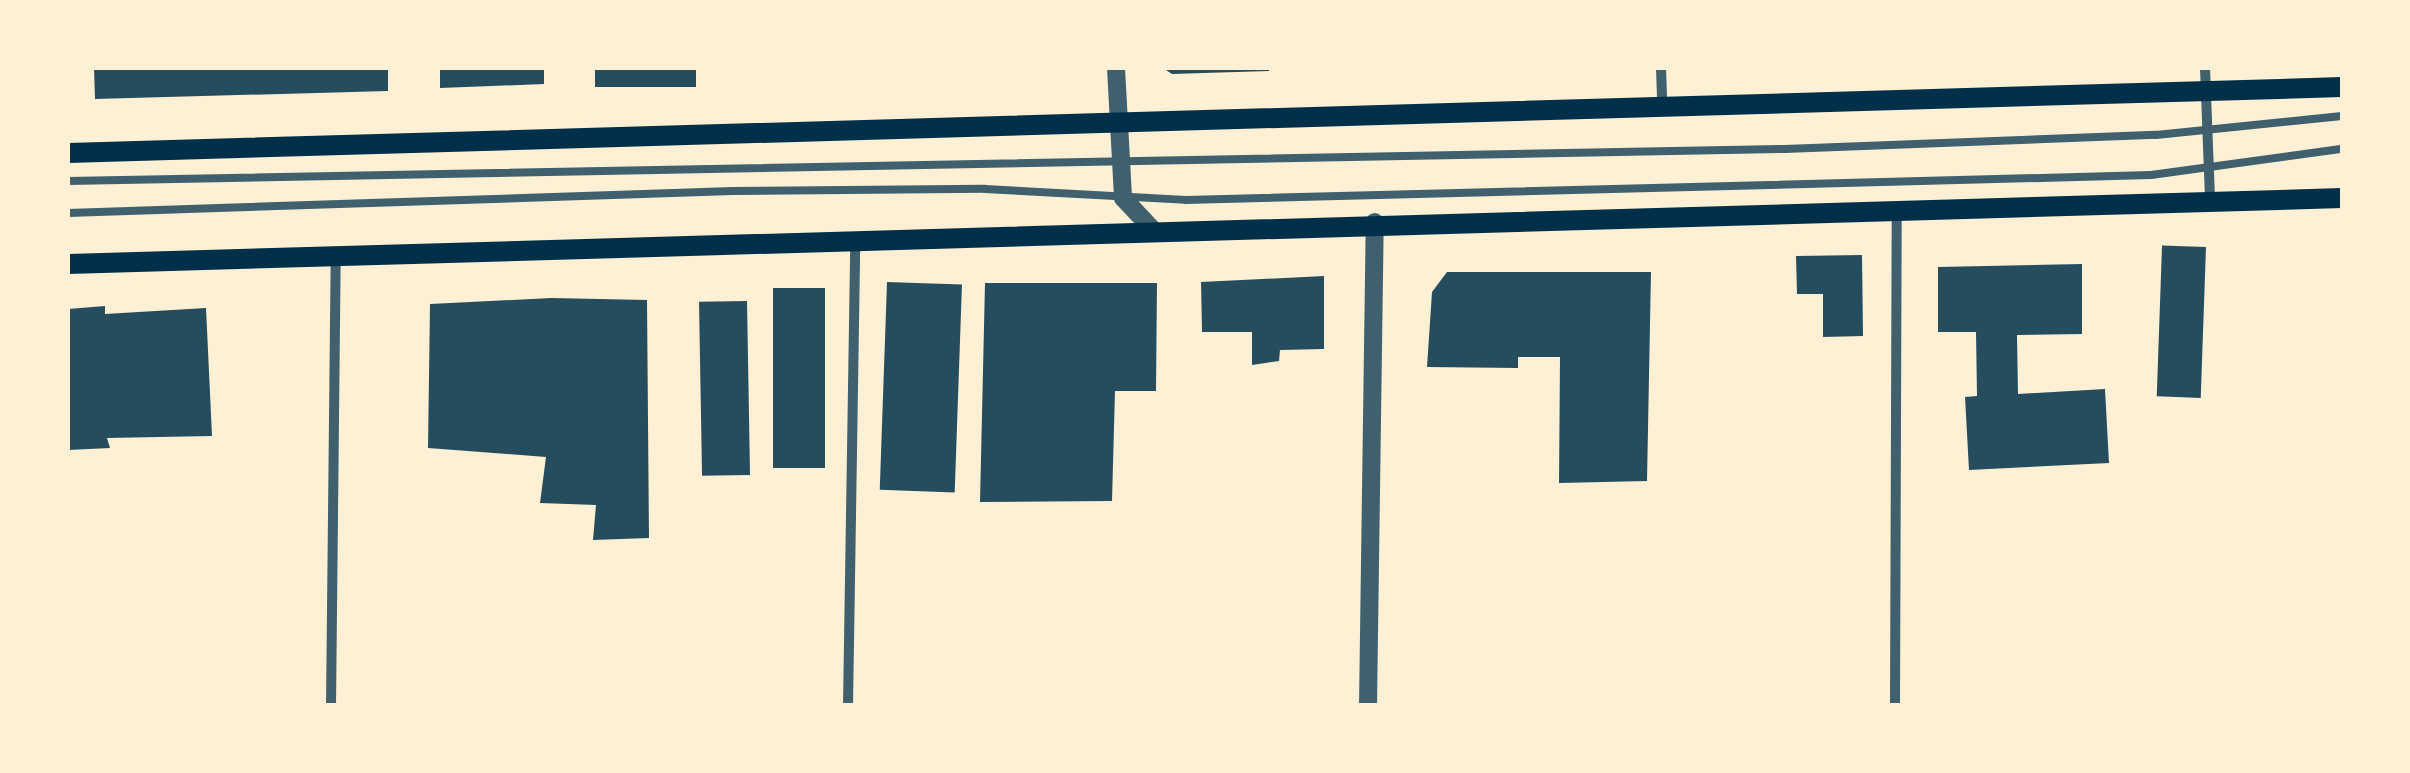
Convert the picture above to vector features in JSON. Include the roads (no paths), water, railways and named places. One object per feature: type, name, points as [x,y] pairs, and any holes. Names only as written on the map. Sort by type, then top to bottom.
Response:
[{"type":"main road","points":[[68,153],[2342,87]]},
{"type":"main road","points":[[68,264],[336,252],[2342,198]]},
{"type":"street","points":[[1116,68],[1123,198],[1154,232]]},
{"type":"street","points":[[1661,68],[1662,104]]},
{"type":"street","points":[[2205,68],[2210,202]]},
{"type":"street","points":[[1895,706],[1897,209]]},
{"type":"street","points":[[1368,706],[1375,222]]},
{"type":"street","points":[[848,706],[856,240]]},
{"type":"street","points":[[330,706],[336,252]]},
{"type":"lane","points":[[68,181],[1120,158],[1750,150],[2207,128],[2342,116]]},
{"type":"lane","points":[[68,213],[733,191],[1123,198],[2151,176],[2208,165],[2342,150]]}]
